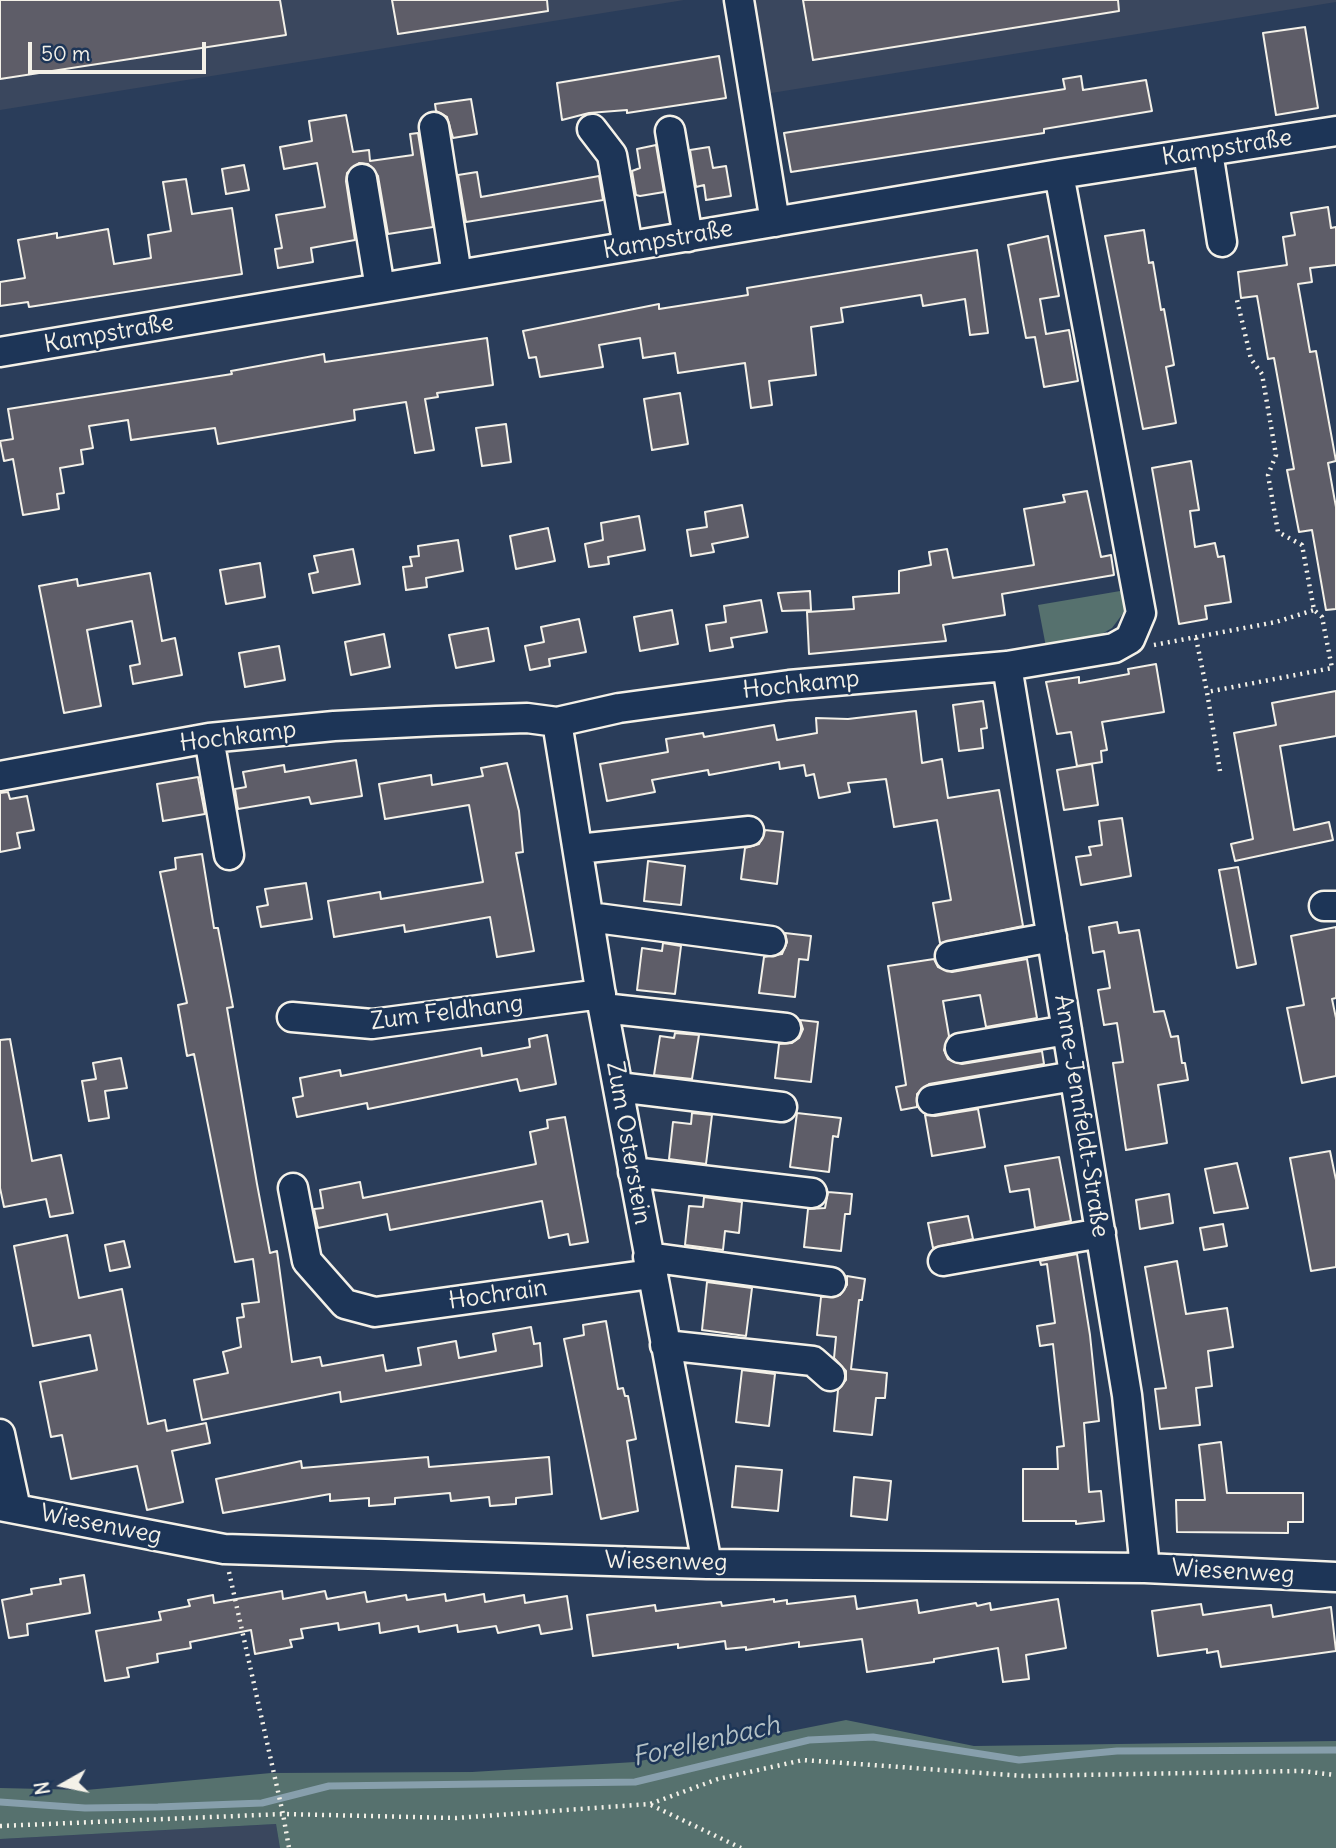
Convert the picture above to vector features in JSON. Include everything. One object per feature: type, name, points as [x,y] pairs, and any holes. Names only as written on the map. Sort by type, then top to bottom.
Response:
[{"type":"street","points":[[739,0],[775,222]]},
{"type":"street","points":[[434,127],[457,275]]},
{"type":"street","points":[[592,129],[612,155],[628,247]]},
{"type":"street","points":[[670,131],[688,237]]},
{"type":"street","name":"Kampstraße","points":[[0,352],[1059,174],[1336,131]]},
{"type":"street","points":[[1208,152],[1222,242]]},
{"type":"street","points":[[1059,174],[1140,613],[1130,639]]},
{"type":"street","points":[[362,179],[380,288]]},
{"type":"street","name":"Hochkamp","points":[[0,776],[209,738],[334,726],[436,721],[527,718],[557,722],[619,708],[711,695],[1007,666],[1114,648],[1130,639]]},
{"type":"street","name":"Anne-Jennfeldt-Straße","points":[[1007,666],[1127,1395],[1145,1568]]},
{"type":"street","name":"Zum Osterstein","points":[[557,722],[602,1001],[707,1563]]},
{"type":"street","points":[[209,738],[229,855]]},
{"type":"street","points":[[578,849],[749,831]]},
{"type":"street","points":[[589,918],[771,941]]},
{"type":"street","points":[[950,956],[1052,937]]},
{"type":"street","name":"Zum Feldhang","points":[[292,1017],[372,1024],[602,1001],[786,1028]]},
{"type":"street","points":[[960,1048],[1067,1030]]},
{"type":"street","points":[[932,1100],[1074,1076]]},
{"type":"street","points":[[618,1087],[782,1107]]},
{"type":"street","points":[[633,1172],[812,1193]]},
{"type":"street","name":"Hochrain","points":[[293,1188],[307,1261],[345,1304],[375,1312],[650,1266],[831,1282]]},
{"type":"street","points":[[943,1261],[1101,1233]]},
{"type":"street","points":[[665,1345],[813,1362],[830,1376]]},
{"type":"street","points":[[0,1434],[8,1508]]},
{"type":"street","name":"Wiesenweg","points":[[8,1508],[224,1549],[707,1563],[1145,1568],[1336,1577]]},
{"type":"path","points":[[1207,692],[1332,668],[1322,617],[1314,610],[1302,545],[1278,532],[1268,475],[1276,455],[1262,374],[1251,359],[1237,300]]},
{"type":"path","points":[[1130,639],[1148,646],[1276,622],[1314,610]]},
{"type":"path","points":[[1196,638],[1220,771]]},
{"type":"path","points":[[224,1549],[289,1848]]},
{"type":"path","points":[[0,1826],[283,1814],[456,1818],[650,1804],[718,1779],[803,1760],[1024,1776],[1301,1771],[1336,1775]]},
{"type":"path","points":[[650,1804],[741,1848]]},
{"type":"shaded area","points":[[0,0],[684,0],[0,110]]},
{"type":"shaded area","points":[[751,0],[1336,0],[1336,2],[765,94]]},
{"type":"shaded area","points":[[276,1824],[280,1848],[0,1848],[0,1839]]},
{"type":"green space","points":[[1126,590],[1124,612],[1112,628],[1095,638],[1046,647],[1038,605]]},
{"type":"green space","points":[[846,1720],[974,1746],[1336,1741],[1336,1848],[280,1848],[276,1824],[0,1839],[0,1788],[86,1790],[271,1773],[472,1772],[635,1762]]},
{"type":"building","points":[[0,0],[280,0],[286,35],[0,79]]},
{"type":"building","points":[[392,0],[547,0],[548,11],[398,34]]},
{"type":"building","points":[[803,0],[1118,0],[1119,11],[813,60]]},
{"type":"building","points":[[1305,27],[1318,108],[1276,115],[1263,33]]},
{"type":"building","points":[[719,56],[726,98],[627,113],[627,110],[589,113],[562,120],[557,83]]},
{"type":"building","points":[[1081,76],[1083,90],[1146,80],[1152,111],[1044,129],[1044,133],[791,172],[784,133],[1065,89],[1063,79]]},
{"type":"building","points":[[471,99],[477,134],[453,138],[447,117],[436,111],[435,104]]},
{"type":"building","points":[[346,115],[353,152],[369,150],[370,161],[413,155],[410,134],[418,133],[433,227],[388,234],[378,176],[368,164],[359,163],[347,173],[346,181],[355,240],[311,248],[313,262],[278,268],[275,249],[282,248],[276,215],[325,207],[317,163],[284,169],[280,147],[312,141],[309,121]]},
{"type":"building","points":[[656,145],[664,192],[636,195],[632,171],[640,168],[637,149]]},
{"type":"building","points":[[709,147],[713,168],[726,166],[731,196],[706,200],[704,185],[696,187],[690,150]]},
{"type":"building","points":[[244,165],[249,190],[226,194],[222,169]]},
{"type":"building","points":[[477,172],[481,197],[599,176],[603,200],[466,222],[458,175]]},
{"type":"building","points":[[186,179],[192,214],[232,208],[242,274],[29,307],[28,302],[0,306],[0,282],[25,278],[18,240],[57,233],[57,238],[108,229],[114,264],[151,258],[148,235],[171,231],[163,182]]},
{"type":"building","points":[[1328,207],[1331,228],[1336,227],[1336,265],[1310,268],[1312,282],[1298,284],[1310,352],[1316,351],[1336,461],[1328,463],[1336,507],[1336,609],[1326,610],[1312,530],[1299,532],[1287,470],[1294,469],[1274,358],[1268,359],[1257,296],[1241,298],[1238,272],[1287,265],[1283,237],[1295,235],[1291,213]]},
{"type":"building","points":[[1144,230],[1149,263],[1153,262],[1161,310],[1164,309],[1174,365],[1166,367],[1176,423],[1143,429],[1105,236]]},
{"type":"building","points":[[1048,236],[1059,296],[1040,299],[1046,334],[1069,330],[1078,381],[1044,387],[1035,337],[1026,338],[1008,245]]},
{"type":"building","points":[[977,250],[988,333],[970,335],[965,299],[923,306],[921,295],[841,308],[843,322],[811,327],[816,375],[769,381],[772,405],[751,408],[745,363],[678,373],[675,353],[643,358],[640,338],[599,345],[603,367],[540,377],[536,357],[529,358],[523,331],[659,304],[659,309],[748,295],[747,288]]},
{"type":"building","points":[[487,338],[493,385],[437,393],[438,397],[425,399],[434,450],[415,453],[406,402],[354,410],[355,420],[218,444],[215,428],[131,440],[128,420],[89,426],[93,448],[81,450],[83,464],[60,468],[64,493],[57,494],[59,509],[23,515],[13,459],[4,461],[0,441],[13,439],[8,409],[232,374],[231,371],[324,354],[325,362]]},
{"type":"building","points":[[680,393],[688,444],[652,450],[644,399]]},
{"type":"building","points":[[506,424],[511,462],[482,466],[476,428]]},
{"type":"building","points":[[1191,461],[1199,510],[1190,511],[1195,547],[1215,543],[1218,557],[1224,556],[1231,602],[1205,606],[1207,619],[1179,624],[1152,468]]},
{"type":"building","points":[[1087,491],[1101,557],[1111,555],[1114,575],[1002,594],[1005,615],[943,625],[946,641],[809,654],[807,612],[854,609],[853,597],[899,593],[899,571],[931,565],[929,552],[947,549],[953,578],[1034,565],[1024,509],[1065,502],[1063,495]]},
{"type":"building","points":[[742,505],[748,537],[712,544],[714,552],[691,556],[687,530],[707,527],[705,512]]},
{"type":"building","points":[[639,516],[645,550],[608,557],[609,564],[589,567],[585,544],[603,540],[601,523]]},
{"type":"building","points":[[548,528],[555,561],[516,569],[510,536]]},
{"type":"building","points":[[458,540],[463,571],[426,578],[427,587],[406,590],[403,567],[412,566],[410,557],[419,556],[418,546]]},
{"type":"building","points":[[353,549],[360,584],[313,593],[309,574],[318,572],[314,556]]},
{"type":"building","points":[[260,563],[265,597],[226,604],[220,570]]},
{"type":"building","points":[[150,573],[162,641],[175,638],[182,675],[133,684],[130,666],[140,664],[132,621],[87,630],[101,706],[64,713],[39,586],[77,579],[78,586]]},
{"type":"building","points":[[810,591],[811,610],[782,611],[778,593]]},
{"type":"building","points":[[761,600],[767,632],[731,638],[733,647],[710,651],[706,625],[726,622],[724,606]]},
{"type":"building","points":[[672,610],[678,644],[640,651],[634,617]]},
{"type":"building","points":[[579,619],[586,652],[549,659],[550,666],[530,670],[525,646],[544,642],[541,627]]},
{"type":"building","points":[[488,628],[494,661],[456,668],[449,635]]},
{"type":"building","points":[[384,634],[390,667],[351,675],[345,642]]},
{"type":"building","points":[[279,646],[285,680],[245,687],[239,653]]},
{"type":"building","points":[[1156,664],[1164,712],[1102,722],[1107,750],[1101,751],[1102,762],[1077,766],[1071,732],[1057,734],[1046,682],[1079,677],[1079,683],[1129,674],[1128,669]]},
{"type":"building","points":[[1336,691],[1336,736],[1280,746],[1294,830],[1329,822],[1333,840],[1235,861],[1231,844],[1253,839],[1234,733],[1276,725],[1272,703]]},
{"type":"building","points":[[983,701],[987,728],[981,729],[983,748],[959,751],[953,705]]},
{"type":"building","points":[[916,711],[922,763],[942,759],[948,798],[999,790],[1023,926],[940,943],[933,903],[951,900],[937,820],[894,827],[886,779],[848,783],[850,792],[819,798],[814,774],[806,776],[804,765],[780,769],[779,762],[709,775],[708,770],[652,780],[655,792],[607,801],[600,764],[668,752],[666,739],[703,733],[704,737],[774,725],[777,740],[817,733],[816,718],[848,719]]},
{"type":"building","points":[[356,760],[362,796],[311,804],[309,797],[238,809],[235,789],[246,787],[243,772],[284,765],[285,772]]},
{"type":"building","points":[[507,763],[519,811],[523,852],[516,853],[534,951],[497,957],[490,917],[405,932],[404,925],[334,937],[328,901],[380,892],[381,899],[483,882],[469,805],[385,819],[379,784],[431,775],[432,785],[483,776],[481,768]]},
{"type":"building","points":[[1092,764],[1098,805],[1064,810],[1057,770]]},
{"type":"building","points":[[198,777],[205,814],[163,821],[157,784]]},
{"type":"building","points":[[8,792],[10,799],[27,796],[34,830],[17,833],[20,848],[0,852],[0,793]]},
{"type":"building","points":[[1122,818],[1131,876],[1081,885],[1076,857],[1091,855],[1089,847],[1102,845],[1099,821]]},
{"type":"building","points":[[765,830],[783,832],[777,884],[741,879],[745,848],[759,844]]},
{"type":"building","points":[[202,854],[214,928],[218,928],[233,1007],[227,1008],[270,1253],[277,1251],[292,1362],[320,1357],[322,1366],[383,1355],[386,1371],[421,1365],[418,1348],[456,1341],[459,1358],[496,1351],[493,1334],[531,1327],[534,1344],[540,1343],[542,1366],[341,1402],[340,1392],[202,1420],[194,1380],[228,1373],[223,1352],[241,1347],[237,1318],[244,1317],[242,1304],[259,1302],[253,1259],[235,1262],[194,1054],[187,1056],[178,1005],[187,1003],[160,872],[176,869],[175,858]]},
{"type":"building","points":[[648,861],[685,866],[681,905],[644,901]]},
{"type":"building","points":[[1238,867],[1256,964],[1237,968],[1219,870]]},
{"type":"building","points":[[306,883],[312,919],[261,927],[257,907],[268,905],[265,889]]},
{"type":"building","points":[[1117,922],[1119,933],[1139,930],[1154,1012],[1164,1011],[1171,1037],[1178,1036],[1188,1080],[1158,1085],[1167,1143],[1126,1150],[1113,1063],[1123,1062],[1117,1023],[1104,1025],[1098,990],[1110,988],[1104,951],[1093,953],[1089,927]]},
{"type":"building","points":[[1336,927],[1336,998],[1332,999],[1336,1018],[1336,1076],[1302,1083],[1287,1008],[1304,1005],[1291,936]]},
{"type":"building","points":[[785,933],[811,936],[808,960],[799,959],[795,997],[759,993],[764,957],[782,954],[787,942]]},
{"type":"building","points":[[663,943],[681,946],[675,994],[637,990],[642,948],[662,951]]},
{"type":"building","points":[[934,959],[938,967],[952,972],[1027,959],[1037,1018],[986,1027],[980,995],[943,1001],[949,1036],[944,1050],[948,1059],[962,1064],[1042,1051],[1044,1064],[929,1084],[917,1094],[917,1107],[901,1110],[896,1087],[906,1085],[888,966]]},
{"type":"building","points":[[800,1020],[818,1022],[811,1082],[775,1078],[779,1044],[792,1043],[799,1038],[803,1029]]},
{"type":"building","points":[[675,1033],[699,1035],[692,1079],[654,1075],[660,1036],[674,1038]]},
{"type":"building","points":[[547,1035],[556,1084],[520,1091],[517,1079],[368,1109],[367,1103],[297,1117],[293,1098],[303,1096],[300,1078],[340,1070],[341,1076],[481,1048],[482,1056],[530,1047],[529,1039]]},
{"type":"building","points":[[10,1039],[32,1161],[61,1155],[73,1213],[50,1217],[46,1199],[4,1207],[0,1188],[0,1040]]},
{"type":"building","points":[[121,1058],[127,1088],[105,1091],[109,1118],[89,1121],[82,1081],[96,1079],[93,1063]]},
{"type":"building","points":[[978,1109],[985,1147],[932,1156],[925,1115],[935,1116]]},
{"type":"building","points":[[692,1113],[712,1115],[706,1164],[669,1159],[673,1122],[691,1124]]},
{"type":"building","points":[[797,1113],[841,1118],[838,1137],[833,1136],[829,1172],[790,1167]]},
{"type":"building","points":[[565,1117],[588,1242],[570,1245],[568,1234],[549,1238],[542,1201],[390,1230],[387,1214],[318,1228],[314,1209],[323,1208],[320,1190],[360,1182],[363,1198],[536,1164],[530,1132],[548,1128],[547,1120]]},
{"type":"building","points":[[1330,1151],[1336,1180],[1336,1267],[1311,1271],[1290,1158]]},
{"type":"building","points":[[1059,1157],[1071,1221],[1035,1228],[1029,1189],[1010,1192],[1005,1166]]},
{"type":"building","points":[[1237,1163],[1248,1208],[1214,1213],[1205,1169]]},
{"type":"building","points":[[828,1192],[852,1194],[850,1214],[845,1214],[841,1251],[804,1247],[808,1209],[825,1208]]},
{"type":"building","points":[[1169,1194],[1173,1223],[1140,1229],[1136,1200]]},
{"type":"building","points":[[704,1197],[742,1202],[739,1233],[725,1231],[723,1250],[685,1245],[689,1206],[703,1207]]},
{"type":"building","points":[[968,1216],[973,1239],[933,1248],[928,1223]]},
{"type":"building","points":[[1223,1224],[1227,1246],[1204,1250],[1200,1228]]},
{"type":"building","points":[[67,1235],[79,1298],[122,1289],[148,1424],[165,1420],[167,1431],[206,1423],[210,1443],[172,1451],[183,1502],[147,1510],[137,1466],[71,1479],[62,1435],[51,1437],[40,1382],[97,1370],[90,1335],[33,1346],[14,1246]]},
{"type":"building","points":[[124,1241],[130,1267],[110,1271],[105,1245]]},
{"type":"building","points":[[1077,1254],[1090,1335],[1099,1421],[1084,1423],[1089,1492],[1101,1491],[1104,1521],[1076,1524],[1076,1521],[1023,1521],[1023,1469],[1058,1469],[1057,1447],[1064,1446],[1053,1344],[1040,1346],[1037,1326],[1055,1323],[1047,1264],[1041,1265],[1040,1261]]},
{"type":"building","points":[[1177,1261],[1186,1314],[1227,1308],[1233,1347],[1208,1351],[1212,1386],[1196,1388],[1200,1425],[1160,1429],[1155,1389],[1166,1388],[1145,1267]]},
{"type":"building","points":[[847,1276],[865,1279],[862,1300],[859,1300],[851,1369],[887,1373],[885,1398],[876,1398],[872,1435],[834,1431],[838,1390],[846,1380],[846,1371],[834,1358],[836,1337],[817,1335],[821,1297],[840,1295],[847,1285]]},
{"type":"building","points":[[707,1282],[752,1288],[746,1336],[702,1330]]},
{"type":"building","points":[[606,1321],[618,1389],[623,1388],[625,1396],[628,1396],[636,1439],[627,1441],[638,1511],[601,1519],[564,1339],[584,1335],[583,1325]]},
{"type":"building","points":[[742,1370],[775,1374],[769,1426],[736,1422]]},
{"type":"building","points":[[1221,1442],[1227,1493],[1303,1493],[1303,1522],[1288,1522],[1288,1533],[1177,1532],[1176,1500],[1205,1500],[1199,1445]]},
{"type":"building","points":[[428,1457],[429,1467],[549,1457],[552,1494],[516,1498],[516,1504],[490,1506],[489,1497],[451,1501],[450,1493],[395,1498],[395,1504],[369,1506],[369,1498],[330,1501],[330,1494],[223,1513],[216,1479],[301,1461],[302,1468]]},
{"type":"building","points":[[736,1466],[782,1470],[778,1511],[732,1507]]},
{"type":"building","points":[[854,1477],[891,1481],[887,1520],[851,1516]]},
{"type":"building","points":[[84,1575],[90,1613],[27,1624],[28,1635],[9,1638],[2,1600],[32,1594],[31,1589],[61,1584],[60,1579]]},
{"type":"building","points":[[282,1591],[283,1599],[325,1591],[327,1599],[365,1592],[367,1602],[406,1595],[407,1600],[445,1594],[446,1601],[484,1594],[485,1602],[524,1595],[525,1603],[567,1596],[572,1629],[541,1634],[539,1625],[498,1633],[496,1626],[458,1632],[457,1625],[419,1632],[418,1626],[380,1633],[379,1623],[339,1630],[338,1623],[301,1629],[303,1638],[290,1640],[292,1647],[255,1654],[251,1630],[190,1642],[191,1648],[157,1654],[158,1662],[127,1668],[129,1677],[105,1681],[96,1631],[161,1620],[159,1612],[190,1606],[188,1600],[213,1595],[214,1603]]},
{"type":"building","points":[[855,1596],[857,1609],[917,1600],[919,1613],[976,1603],[977,1606],[990,1603],[991,1610],[1058,1599],[1066,1648],[1026,1655],[1029,1679],[1003,1682],[998,1648],[934,1659],[934,1662],[867,1672],[862,1639],[799,1647],[799,1642],[746,1650],[746,1647],[726,1649],[725,1641],[678,1648],[678,1644],[593,1656],[587,1615],[655,1605],[656,1611],[721,1602],[722,1606],[774,1599],[774,1602],[787,1600],[787,1604]]},
{"type":"building","points":[[1201,1604],[1203,1615],[1271,1605],[1273,1617],[1331,1607],[1336,1651],[1221,1667],[1218,1651],[1207,1653],[1207,1649],[1158,1656],[1152,1611]]},
{"type":"waterway","name":"Forellenbach","points":[[0,1802],[85,1808],[158,1807],[262,1803],[329,1786],[635,1782],[809,1740],[873,1737],[1019,1760],[1117,1751],[1336,1750]]}]
